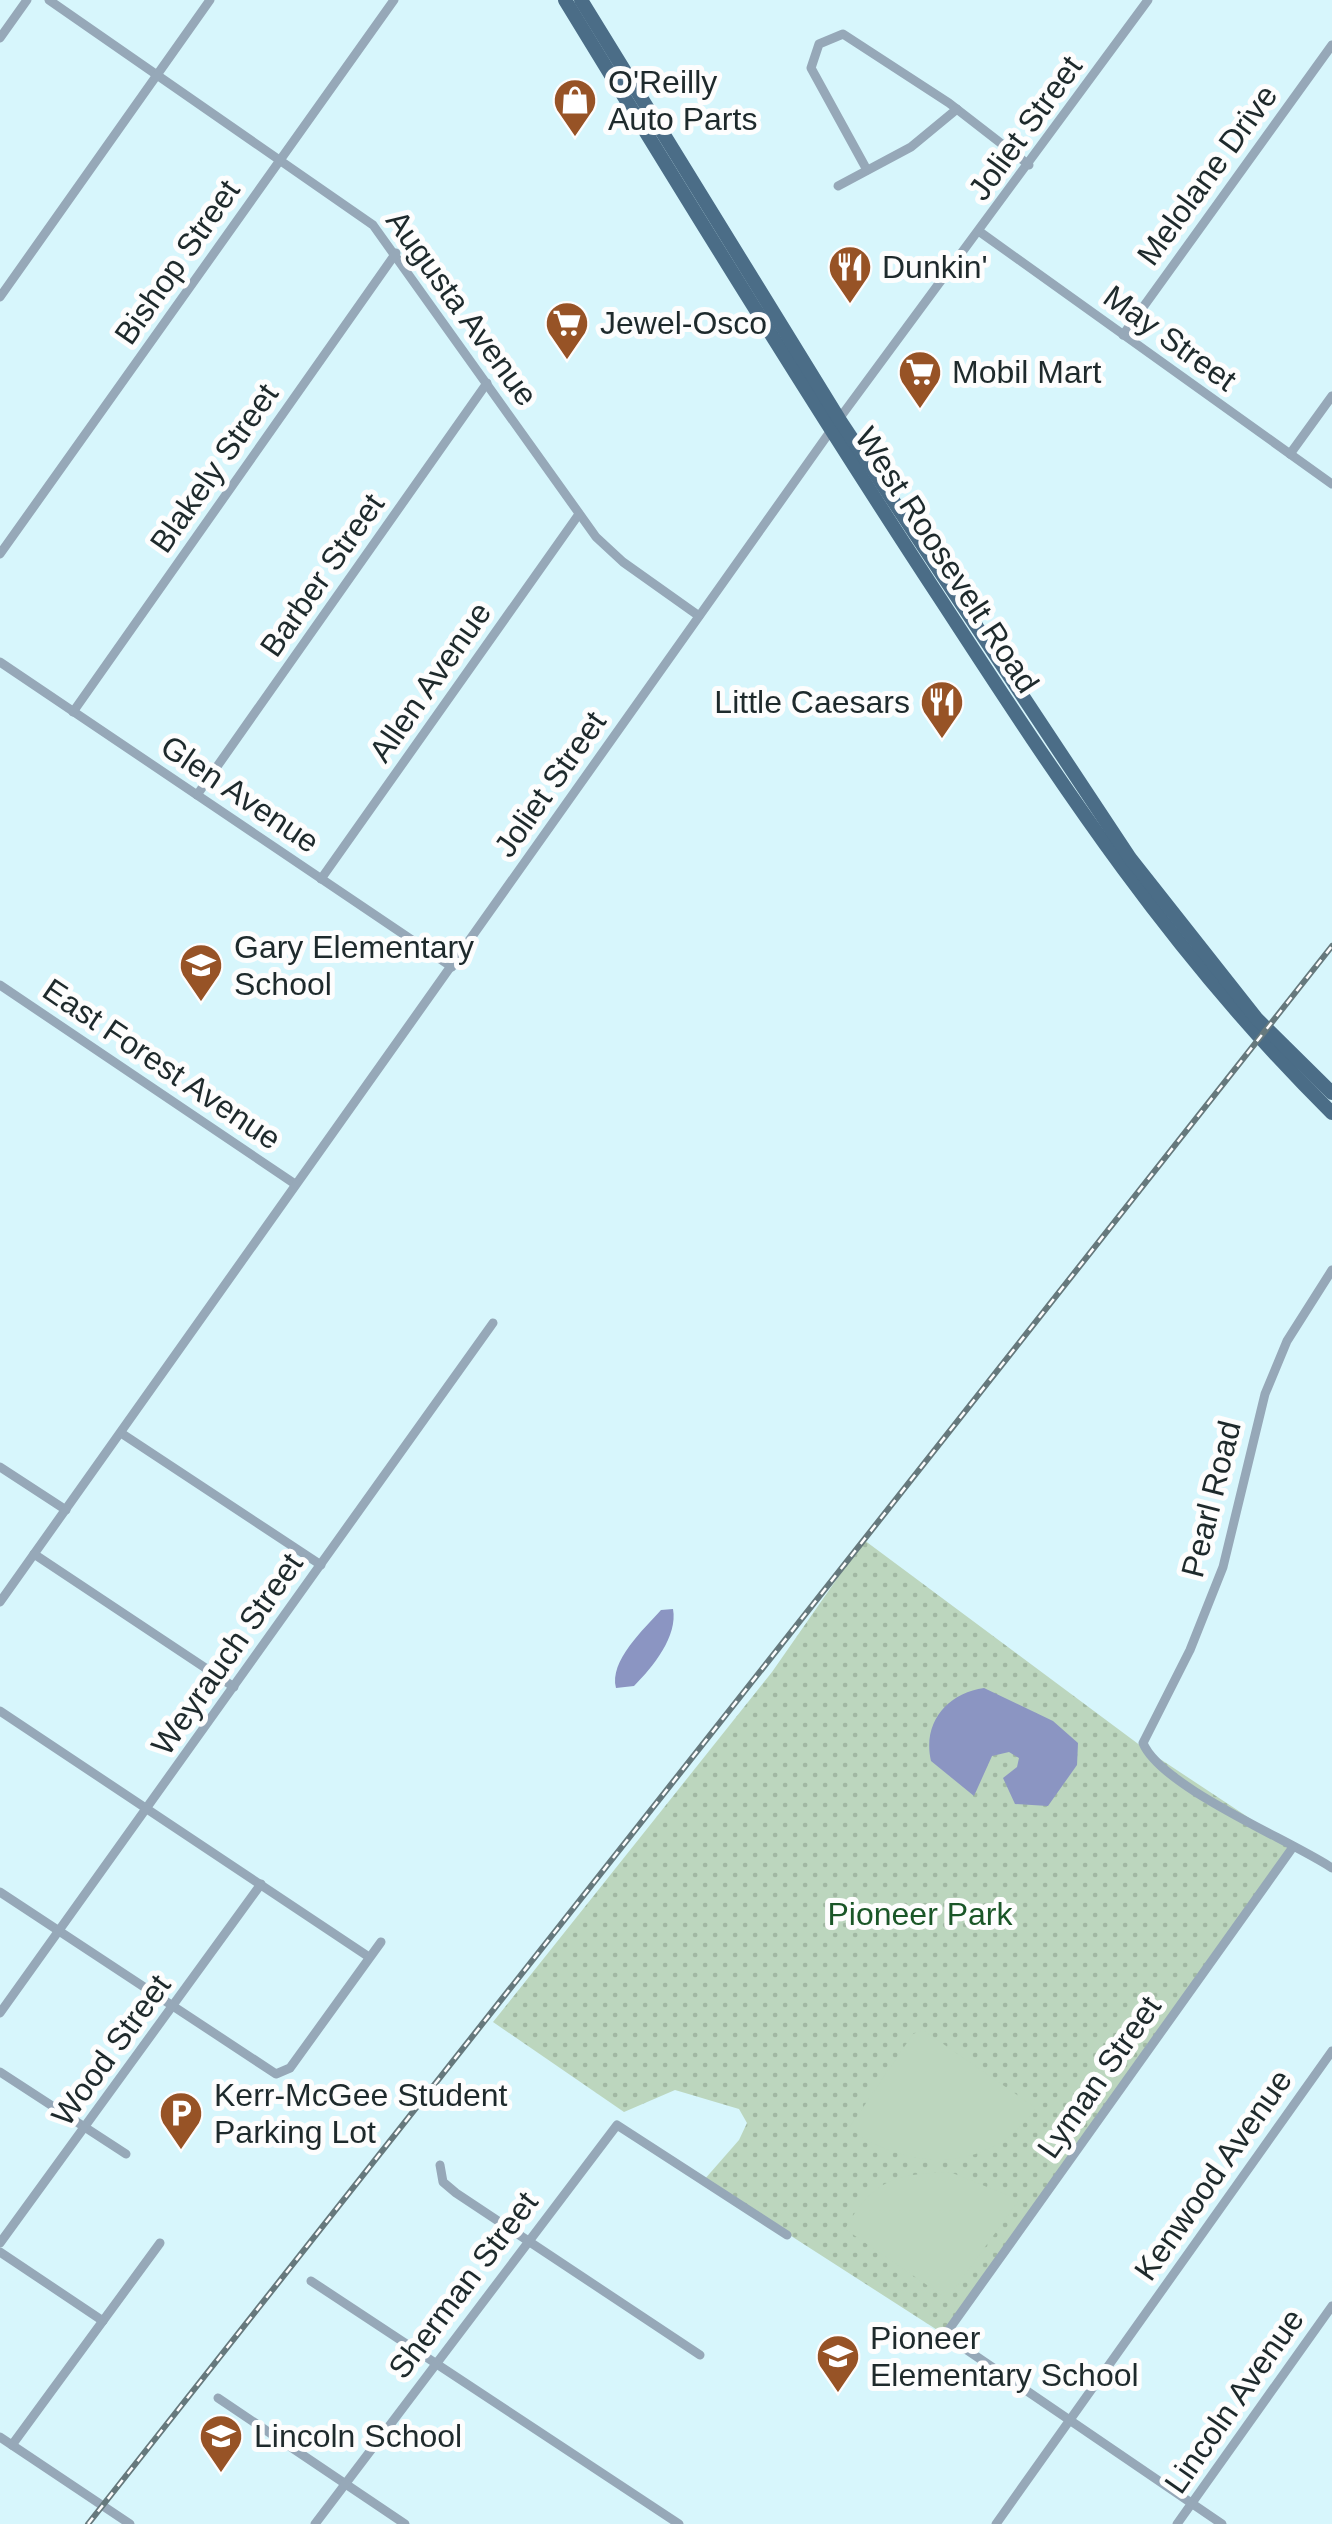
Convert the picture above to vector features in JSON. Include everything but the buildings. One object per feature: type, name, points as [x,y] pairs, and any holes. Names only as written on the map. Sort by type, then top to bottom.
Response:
[{"type":"main road","name":"West Roosevelt Road","points":[[565,0],[1074,805],[1141,898],[1248,1029],[1332,1113]]},
{"type":"main road","name":"West Roosevelt Road","points":[[582,0],[834,425],[1152,888],[1257,1019],[1332,1094]]},
{"type":"street","points":[[0,38],[27,0]]},
{"type":"street","name":"Augusta Avenue","points":[[49,0],[358,211],[396,253],[579,514],[614,556],[699,616]]},
{"type":"street","points":[[0,297],[210,0]]},
{"type":"street","name":"Bishop Street","points":[[0,554],[394,0]]},
{"type":"street","name":"Joliet Street","points":[[0,1602],[834,425],[1148,0]]},
{"type":"street","points":[[866,170],[811,68],[822,41],[843,34],[957,109],[1029,165]]},
{"type":"street","name":"Melolane Drive","points":[[1124,335],[1332,45]]},
{"type":"street","points":[[838,186],[934,132],[957,109]]},
{"type":"street","name":"May Street","points":[[980,232],[1332,484]]},
{"type":"street","name":"Blakely Street","points":[[73,712],[396,253]]},
{"type":"street","name":"Barber Street","points":[[197,796],[487,384]]},
{"type":"street","points":[[1290,454],[1332,396]]},
{"type":"street","name":"Allen Avenue","points":[[322,879],[579,514]]},
{"type":"street","name":"Glen Avenue","points":[[0,662],[452,967]]},
{"type":"street","name":"East Forest Avenue","points":[[0,985],[296,1184]]},
{"type":"street","name":"Pearl Road","points":[[1293,1847],[1154,1760],[1143,1742],[1190,1650],[1223,1567],[1243,1469],[1264,1394],[1288,1341],[1332,1270]]},
{"type":"street","name":"Weyrauch Street","points":[[0,2013],[494,1324]]},
{"type":"street","points":[[121,1432],[321,1565]]},
{"type":"street","points":[[0,1466],[66,1510]]},
{"type":"street","points":[[34,1554],[234,1687]]},
{"type":"street","points":[[0,1711],[369,1957]]},
{"type":"street","points":[[1293,1847],[1332,1868]]},
{"type":"street","name":"Lyman Street","points":[[1069,2421],[945,2335],[1293,1847]]},
{"type":"street","name":"Wood Street","points":[[0,2244],[262,1884]]},
{"type":"street","points":[[0,1892],[266,2072],[279,2074],[293,2064],[381,1942]]},
{"type":"street","name":"Kenwood Avenue","points":[[996,2524],[1332,2051]]},
{"type":"street","points":[[0,2072],[126,2154]]},
{"type":"street","name":"Sherman Street","points":[[315,2524],[617,2125],[787,2235]]},
{"type":"street","points":[[440,2165],[444,2182],[700,2354]]},
{"type":"street","points":[[12,2445],[160,2243]]},
{"type":"street","points":[[0,2252],[103,2321]]},
{"type":"street","points":[[311,2281],[679,2524]]},
{"type":"street","name":"Lincoln Avenue","points":[[1177,2524],[1332,2306]]},
{"type":"street","points":[[218,2398],[405,2524]]},
{"type":"street","points":[[1069,2421],[1222,2524]]},
{"type":"street","points":[[0,2437],[130,2524]]},
{"type":"green space","name":"Pioneer Park","points":[[864,1540],[1145,1749],[1293,1847],[945,2335],[704,2180],[739,2140],[747,2123],[739,2109],[675,2090],[624,2112],[493,2022],[772,1672]]},
{"type":"green space","points":[[923,2030],[1036,2108],[996,2145],[948,2159],[922,2159],[897,2153],[849,2128],[913,2034]]},
{"type":"green space","points":[[950,2172],[1019,2200],[951,2294],[943,2296],[845,2229],[866,2199],[888,2183],[915,2175]]},
{"type":"water","points":[[673,1609],[672,1630],[656,1660],[634,1686],[616,1688],[618,1667],[630,1646],[661,1610]]},
{"type":"water","points":[[984,1688],[1053,1721],[1078,1743],[1077,1765],[1048,1806],[1015,1804],[1003,1778],[1017,1767],[1019,1758],[1009,1752],[992,1756],[974,1796],[931,1761],[930,1734],[941,1712],[959,1696]]},
{"type":"railway","points":[[88,2524],[1332,946]]},
{"type":"place","name":"O'Reilly Auto Parts","points":[[575,138]]},
{"type":"place","name":"Dunkin'","points":[[850,305]]},
{"type":"place","name":"Jewel-Osco","points":[[567,361]]},
{"type":"place","name":"Mobil Mart","points":[[920,410]]},
{"type":"place","name":"Little Caesars","points":[[942,740]]},
{"type":"place","name":"Gary Elementary School","points":[[201,1003]]},
{"type":"place","name":"Kerr-McGee Student Parking Lot","points":[[181,2151]]},
{"type":"place","name":"Pioneer Elementary School","points":[[838,2394]]},
{"type":"place","name":"Lincoln School","points":[[221,2474]]}]
